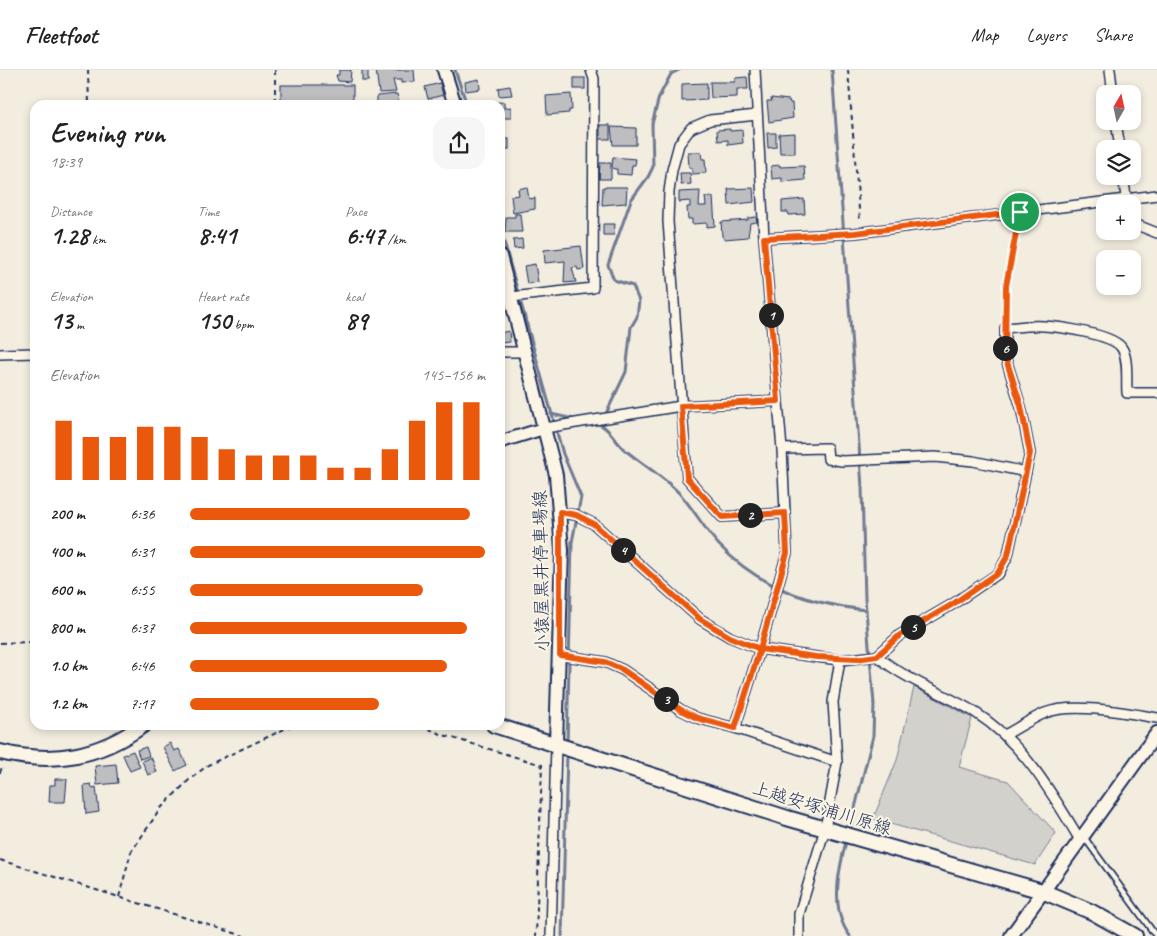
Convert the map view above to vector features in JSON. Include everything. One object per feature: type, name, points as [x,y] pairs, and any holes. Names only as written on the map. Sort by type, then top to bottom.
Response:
[{"type":"main road","points":[[444,70],[453,100]]},
{"type":"main road","name":"小猿屋黒井停車場線","points":[[505,275],[556,475],[560,512],[560,655],[556,743]]},
{"type":"main road","name":"上越安塚浦川原線","points":[[505,728],[825,829],[1042,892],[1092,912],[1135,936]]},
{"type":"main road","points":[[0,752],[34,758],[64,758],[97,751],[136,730]]},
{"type":"main road","points":[[1011,936],[1157,733]]},
{"type":"street","points":[[511,297],[593,288],[594,79],[591,70]]},
{"type":"street","points":[[735,728],[787,553],[782,449],[764,238],[756,70]]},
{"type":"street","points":[[1110,70],[1112,85]]},
{"type":"street","points":[[757,115],[710,120],[691,128],[679,144],[672,170],[668,220],[681,406],[687,478],[722,517],[785,513]]},
{"type":"street","points":[[1141,198],[1157,195]]},
{"type":"street","points":[[764,238],[858,232],[1096,204]]},
{"type":"street","points":[[1141,227],[1157,233]]},
{"type":"street","points":[[560,512],[576,515],[594,524],[700,619],[730,637],[760,649],[840,660],[877,656],[900,635],[953,604],[998,573],[1008,555],[1030,453],[1027,428],[1005,356],[1005,328],[1043,326],[1100,336],[1122,348],[1125,358],[1126,393],[1157,392]]},
{"type":"street","points":[[505,352],[524,352]]},
{"type":"street","points":[[0,354],[30,353]]},
{"type":"street","points":[[505,440],[545,428],[681,406],[778,401]]},
{"type":"street","points":[[782,449],[827,448],[828,459],[842,461],[935,457],[973,461],[1026,472]]},
{"type":"street","points":[[560,655],[605,662],[623,670],[681,710],[697,718],[735,728],[837,762]]},
{"type":"street","points":[[877,656],[896,672],[976,713],[1004,735],[1048,785],[1081,838]]},
{"type":"street","points":[[799,936],[799,914],[825,829],[837,762],[833,702],[840,660]]},
{"type":"street","points":[[1004,735],[1047,712],[1076,709],[1111,711],[1157,718]]},
{"type":"street","points":[[551,936],[556,743]]},
{"type":"lane","points":[[1081,838],[1156,936]]},
{"type":"path","points":[[88,70],[89,100]]},
{"type":"path","points":[[275,70],[275,100]]},
{"type":"path","points":[[848,70],[858,232]]},
{"type":"path","points":[[1005,328],[1006,286],[1020,212]]},
{"type":"path","points":[[0,642],[30,642]]},
{"type":"path","points":[[118,897],[130,852],[161,808],[189,780],[208,765],[282,730]]},
{"type":"path","points":[[432,730],[542,765],[536,936]]},
{"type":"path","points":[[0,860],[244,936]]},
{"type":"shaded area","points":[[914,687],[972,718],[959,767],[1008,781],[1056,833],[1035,865],[873,819],[897,760]]},
{"type":"building","points":[[339,70],[351,70],[350,82],[338,81],[336,75],[339,75]]},
{"type":"building","points":[[362,70],[368,70],[368,81],[362,81]]},
{"type":"building","points":[[376,70],[414,70],[415,82],[401,83],[401,80],[393,80],[396,92],[379,93]]},
{"type":"building","points":[[747,77],[748,89],[737,89],[737,97],[711,98],[710,82],[735,82],[735,78]]},
{"type":"building","points":[[574,78],[585,78],[585,89],[574,89]]},
{"type":"building","points":[[479,79],[480,89],[466,91],[465,82]]},
{"type":"building","points":[[440,83],[443,95],[428,99],[425,87]]},
{"type":"building","points":[[707,83],[707,100],[682,101],[682,84]]},
{"type":"building","points":[[281,85],[353,85],[353,100],[281,100]]},
{"type":"building","points":[[510,86],[512,95],[499,96],[498,88]]},
{"type":"building","points":[[397,94],[398,100],[377,100],[377,96]]},
{"type":"building","points":[[571,94],[572,110],[569,110],[569,113],[547,115],[546,96]]},
{"type":"building","points":[[771,98],[789,100],[792,103],[793,118],[769,122],[767,101],[772,101]]},
{"type":"building","points":[[511,107],[511,118],[505,118],[505,108]]},
{"type":"building","points":[[600,125],[610,125],[610,139],[600,139]]},
{"type":"building","points":[[611,127],[636,128],[636,145],[613,145]]},
{"type":"building","points":[[730,129],[730,131],[742,130],[743,143],[728,145],[728,140],[718,141],[717,130]]},
{"type":"building","points":[[767,133],[776,133],[776,147],[768,148]]},
{"type":"building","points":[[795,133],[795,153],[780,153],[779,134]]},
{"type":"building","points":[[505,139],[509,139],[509,149],[505,149]]},
{"type":"building","points":[[688,152],[701,152],[702,159],[705,159],[706,173],[692,174],[692,168],[689,168]]},
{"type":"building","points":[[613,157],[636,159],[635,165],[632,165],[631,175],[617,174],[617,169],[614,169],[612,166]]},
{"type":"building","points":[[600,163],[611,163],[611,179],[599,179]]},
{"type":"building","points":[[780,165],[780,167],[804,166],[805,180],[782,182],[782,178],[772,179],[771,166]]},
{"type":"building","points":[[680,173],[690,173],[691,184],[681,185]]},
{"type":"building","points":[[527,187],[529,199],[535,198],[535,209],[513,213],[511,196],[519,195],[518,189]]},
{"type":"building","points":[[603,187],[627,187],[626,203],[602,205]]},
{"type":"building","points":[[753,188],[754,202],[729,205],[728,189]]},
{"type":"building","points":[[700,191],[699,206],[706,206],[705,197],[713,197],[715,226],[707,227],[707,223],[692,224],[692,219],[688,219],[687,207],[690,207],[690,201],[679,202],[679,192]]},
{"type":"building","points":[[804,199],[805,214],[789,215],[788,212],[782,212],[782,201]]},
{"type":"building","points":[[515,214],[520,214],[522,232],[505,232],[506,217],[515,217]]},
{"type":"building","points":[[756,217],[757,222],[750,223],[748,237],[724,239],[722,236],[721,222],[748,220],[748,218]]},
{"type":"building","points":[[603,224],[615,224],[614,235],[603,235]]},
{"type":"building","points":[[522,239],[523,248],[514,249],[513,240]]},
{"type":"building","points":[[581,246],[584,269],[572,268],[576,282],[564,283],[565,261],[545,263],[544,250]]},
{"type":"building","points":[[535,264],[538,282],[527,284],[524,266]]},
{"type":"building","points":[[509,331],[510,342],[505,342],[505,332]]},
{"type":"building","points":[[170,743],[174,751],[179,749],[187,765],[175,771],[163,747]]},
{"type":"building","points":[[146,747],[149,756],[140,759],[137,750]]},
{"type":"building","points":[[133,751],[140,767],[130,771],[123,755]]},
{"type":"building","points":[[151,757],[157,772],[148,775],[142,761]]},
{"type":"building","points":[[116,764],[118,783],[97,785],[95,766]]},
{"type":"building","points":[[55,779],[67,779],[65,802],[49,802],[50,785],[55,785]]},
{"type":"building","points":[[91,784],[92,788],[96,787],[99,812],[86,814],[84,785]]},
{"type":"waterway","points":[[455,70],[465,100]]},
{"type":"waterway","points":[[601,424],[626,372],[631,327],[637,317],[639,301],[633,286],[614,280],[608,265],[631,200],[653,167],[652,124],[659,97],[671,74],[679,70]]},
{"type":"waterway","points":[[832,70],[862,487],[865,599],[874,704],[873,736],[849,832]]},
{"type":"waterway","points":[[505,246],[563,454],[581,497],[572,542],[567,744]]},
{"type":"waterway","points":[[551,414],[578,420]]},
{"type":"waterway","points":[[599,424],[607,429],[625,450],[673,487],[719,545],[734,560],[751,572],[786,591],[805,598],[866,610]]},
{"type":"waterway","points":[[562,936],[567,753]]},
{"type":"waterway","points":[[847,838],[839,875],[838,901],[840,914],[850,936]]},
{"type":"route","points":[[1020,212],[855,233],[764,238],[778,401],[681,406],[687,478],[722,517],[785,513],[787,553],[760,649],[735,728],[697,718],[681,710],[638,679],[605,662],[560,655],[562,550],[560,512],[576,515],[594,524],[700,619],[730,637],[760,649],[816,657],[840,660],[877,656],[900,635],[953,604],[998,573],[1008,555],[1030,453],[1027,428],[1005,356],[1006,286],[1020,212]]}]
